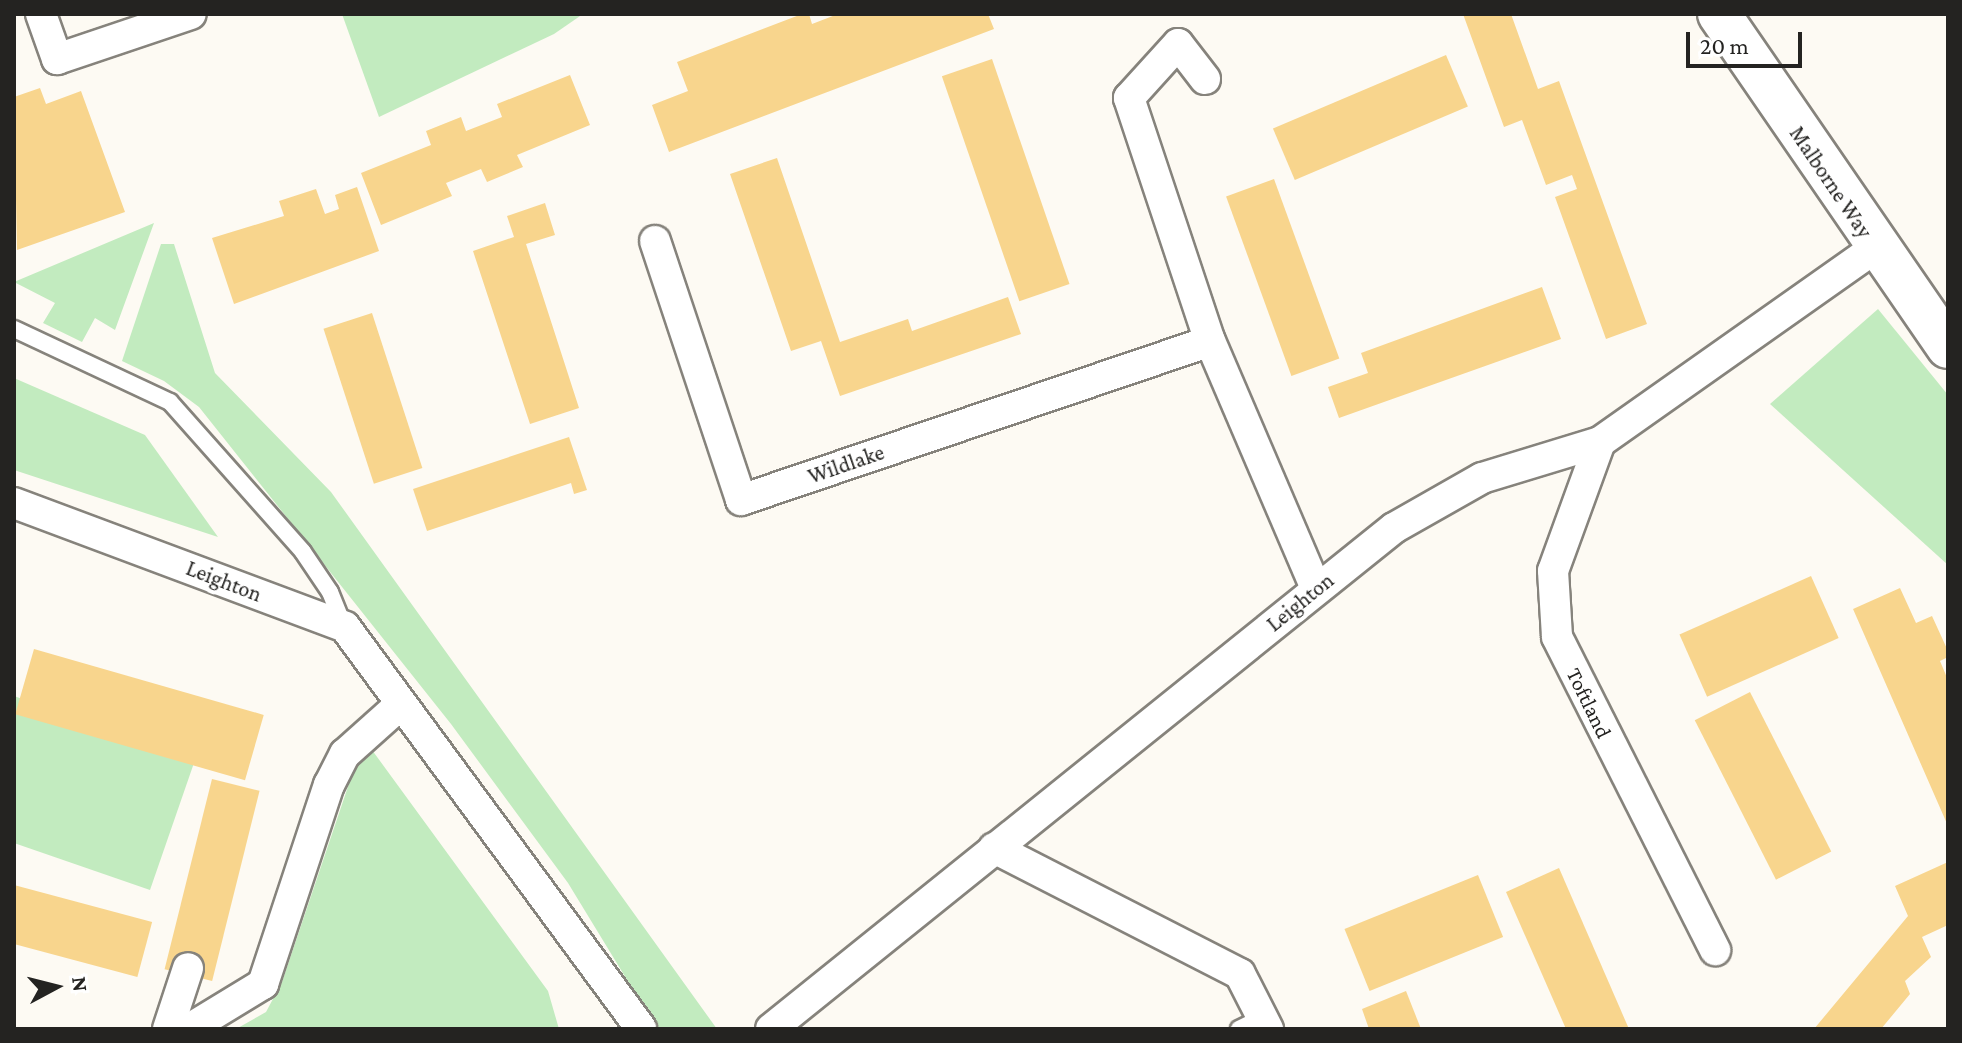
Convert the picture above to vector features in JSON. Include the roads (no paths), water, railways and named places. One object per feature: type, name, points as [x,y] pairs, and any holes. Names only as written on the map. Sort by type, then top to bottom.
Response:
[{"type":"street","points":[[41,14],[57,59],[191,14]]},
{"type":"street","name":"Malborne Way","points":[[1719,14],[1875,248],[1948,347]]},
{"type":"street","points":[[1205,79],[1178,44],[1129,98],[1210,341],[1316,588]]},
{"type":"street","name":"Wildlake","points":[[655,241],[741,500],[1210,341]]},
{"type":"street","name":"Leighton","points":[[771,1029],[1394,528],[1482,478],[1600,442],[1875,248]]},
{"type":"street","name":"Toftland","points":[[1600,442],[1553,571],[1557,637],[1715,950]]},
{"type":"street","name":"Leighton","points":[[14,503],[345,627]]},
{"type":"street","points":[[345,627],[641,1029]]},
{"type":"street","points":[[189,1029],[263,984],[329,785],[345,754],[401,704]]},
{"type":"street","points":[[994,848],[1240,974],[1256,1025]]},
{"type":"street","points":[[168,1029],[188,968]]},
{"type":"lane","points":[[14,329],[170,402],[303,552],[330,592],[345,627]]}]
